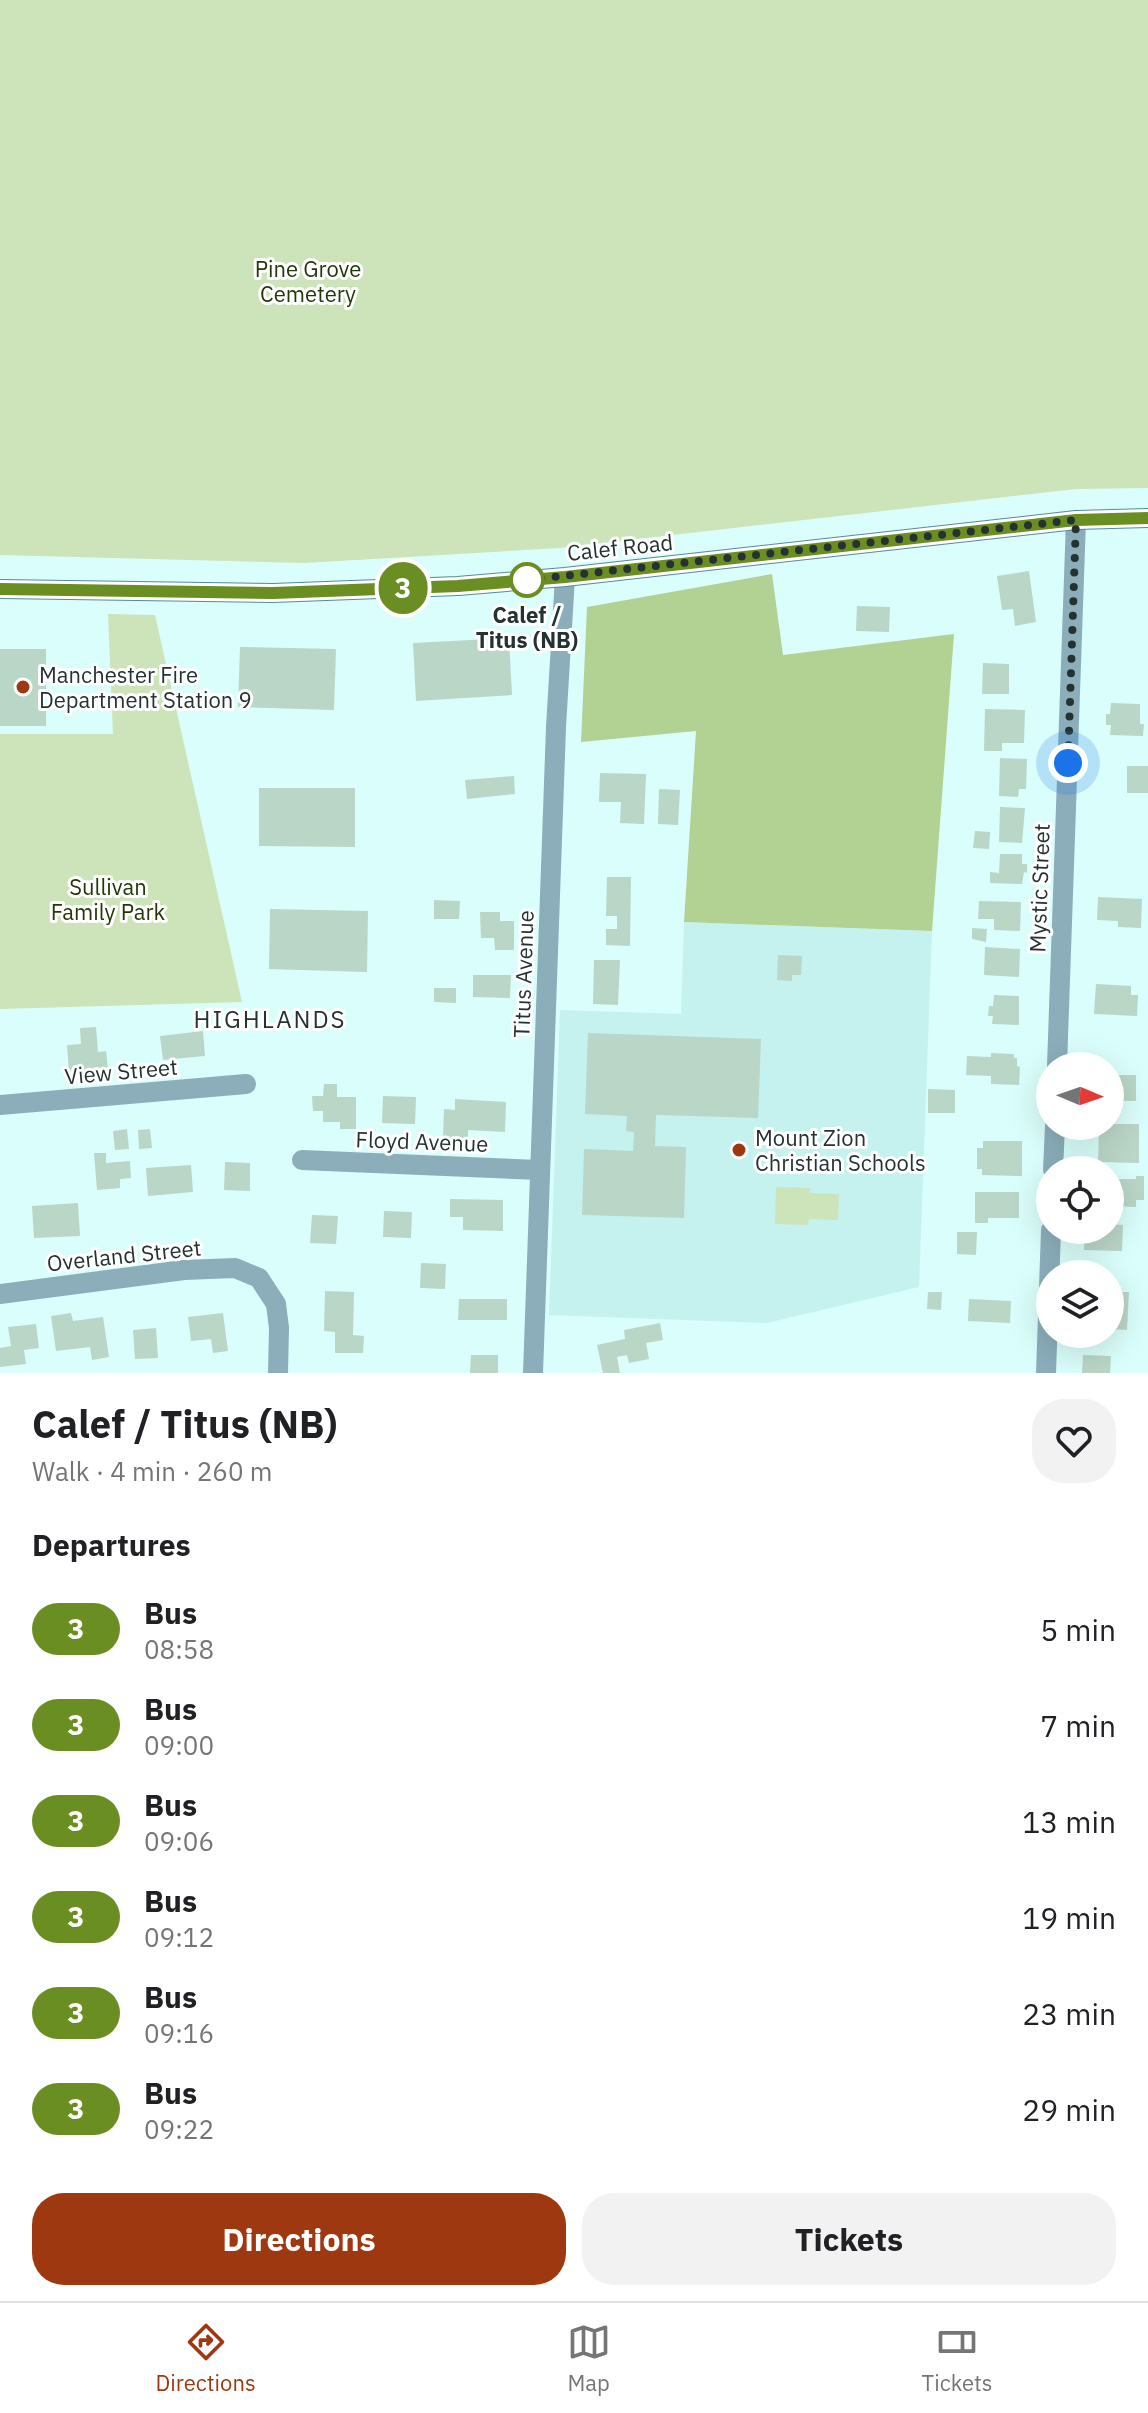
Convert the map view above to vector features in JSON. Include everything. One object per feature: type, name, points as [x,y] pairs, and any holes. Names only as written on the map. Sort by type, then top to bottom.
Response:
[{"type":"main road","name":"Calef Road","points":[[0,589],[273,593],[443,587],[565,577],[1076,520],[1148,518]]},
{"type":"street","name":"Mystic Street","points":[[1057,1052],[1076,520]]},
{"type":"street","name":"Titus Avenue","points":[[533,1373],[556,727],[565,577]]},
{"type":"street","name":"View Street","points":[[0,1105],[246,1084]]},
{"type":"street","name":"Floyd Avenue","points":[[302,1160],[540,1170]]},
{"type":"street","points":[[1046,1373],[1051,1244]]},
{"type":"street","name":"Overland Street","points":[[0,1294],[184,1270],[235,1268],[259,1278],[276,1304],[278,1373]]},
{"type":"shaded area","name":"Mount Zion Christian Schools","points":[[684,922],[932,931],[919,1287],[767,1323],[549,1315],[560,1010],[681,1014]]},
{"type":"green space","name":"Pine Grove Cemetery","points":[[0,0],[1148,0],[1148,488],[1076,489],[559,548],[304,563],[0,555]]},
{"type":"green space","points":[[772,574],[783,655],[954,634],[932,931],[684,922],[696,731],[581,742],[587,607]]},
{"type":"green space","name":"Sullivan Family Park","points":[[108,614],[155,615],[242,1002],[0,1009],[0,734],[113,734]]},
{"type":"green space","points":[[776,1187],[810,1188],[810,1193],[839,1194],[838,1220],[809,1219],[808,1225],[775,1224]]},
{"type":"building","points":[[1029,571],[1036,622],[1015,626],[1013,609],[1002,610],[997,576]]},
{"type":"building","points":[[857,606],[890,607],[889,632],[856,631]]},
{"type":"building","points":[[509,638],[512,695],[416,701],[413,643]]},
{"type":"building","points":[[240,647],[336,649],[334,710],[238,707]]},
{"type":"building","name":"Manchester Fire Department Station 9","points":[[0,649],[46,649],[46,726],[0,726]]},
{"type":"building","points":[[983,663],[1009,664],[1009,694],[982,694]]},
{"type":"building","points":[[1111,703],[1140,704],[1143,736],[1110,735],[1111,725],[1106,725],[1106,714],[1110,714]]},
{"type":"building","points":[[985,709],[1025,710],[1024,743],[1002,743],[1002,751],[984,751]]},
{"type":"building","points":[[1000,758],[1027,759],[1026,789],[1019,789],[1018,797],[999,796]]},
{"type":"building","points":[[1127,766],[1148,766],[1148,793],[1127,793]]},
{"type":"building","points":[[600,773],[646,774],[644,824],[620,823],[621,802],[599,802]]},
{"type":"building","points":[[514,776],[515,794],[467,799],[465,780]]},
{"type":"building","points":[[259,788],[355,788],[355,847],[259,846]]},
{"type":"building","points":[[659,789],[680,790],[678,825],[658,824]]},
{"type":"building","points":[[1000,807],[1025,808],[1022,843],[999,842]]},
{"type":"building","points":[[975,831],[990,832],[989,849],[973,848]]},
{"type":"building","points":[[1000,854],[1022,854],[1022,864],[1027,864],[1027,873],[1024,872],[1022,884],[990,883],[990,872],[999,873]]},
{"type":"building","points":[[607,877],[631,877],[630,946],[606,945],[606,929],[617,929],[617,916],[606,916]]},
{"type":"building","points":[[1098,897],[1142,899],[1141,928],[1118,927],[1118,921],[1097,920]]},
{"type":"building","points":[[434,900],[460,901],[459,919],[434,919]]},
{"type":"building","points":[[979,901],[1021,902],[1020,931],[994,930],[994,919],[978,919]]},
{"type":"building","points":[[270,909],[368,911],[367,972],[269,969]]},
{"type":"building","points":[[480,912],[500,912],[500,921],[514,921],[514,950],[495,950],[494,938],[481,938]]},
{"type":"building","points":[[972,928],[987,929],[986,942],[972,939]]},
{"type":"building","points":[[985,947],[1020,949],[1019,977],[984,975]]},
{"type":"building","points":[[778,955],[802,956],[801,975],[792,975],[792,981],[777,980]]},
{"type":"building","points":[[594,960],[620,960],[618,1005],[593,1004]]},
{"type":"building","points":[[473,975],[511,975],[510,998],[473,997]]},
{"type":"building","points":[[1096,984],[1131,986],[1131,995],[1138,995],[1137,1016],[1094,1014]]},
{"type":"building","points":[[434,988],[456,988],[456,1003],[434,1002]]},
{"type":"building","points":[[994,995],[1019,996],[1019,1025],[992,1024],[993,1016],[988,1016]]},
{"type":"building","points":[[96,1027],[98,1052],[106,1051],[108,1069],[69,1072],[67,1045],[81,1044],[80,1028]]},
{"type":"building","points":[[203,1031],[205,1056],[163,1060],[160,1036]]},
{"type":"building","name":"Mount Zion Christian Schools","points":[[588,1033],[761,1039],[758,1118],[656,1115],[655,1146],[686,1147],[684,1218],[582,1215],[584,1149],[633,1151],[634,1132],[626,1131],[627,1116],[585,1114]]},
{"type":"building","points":[[991,1053],[1014,1054],[1020,1067],[1019,1085],[991,1084],[991,1076],[966,1075],[967,1056],[991,1057]]},
{"type":"building","points":[[1124,1075],[1136,1075],[1136,1101],[1124,1101]]},
{"type":"building","points":[[324,1084],[337,1084],[337,1097],[356,1097],[356,1129],[340,1129],[340,1122],[323,1122],[323,1111],[313,1111],[312,1096],[323,1096]]},
{"type":"building","points":[[928,1089],[955,1090],[955,1113],[928,1113]]},
{"type":"building","points":[[383,1096],[416,1097],[415,1124],[382,1123]]},
{"type":"building","points":[[455,1099],[506,1102],[505,1132],[468,1130],[468,1139],[443,1138],[444,1109],[455,1110]]},
{"type":"building","points":[[1124,1124],[1139,1124],[1139,1163],[1124,1163],[1124,1156],[1098,1156],[1099,1140],[1124,1140]]},
{"type":"building","points":[[127,1129],[129,1149],[115,1150],[113,1131]]},
{"type":"building","points":[[150,1129],[152,1148],[139,1149],[138,1130]]},
{"type":"building","points":[[983,1141],[1022,1141],[1022,1176],[982,1175],[982,1169],[977,1169],[977,1148],[983,1148]]},
{"type":"building","points":[[94,1153],[106,1153],[106,1163],[130,1161],[131,1178],[120,1179],[120,1188],[97,1190]]},
{"type":"building","points":[[225,1162],[250,1163],[250,1191],[224,1190]]},
{"type":"building","points":[[191,1165],[193,1192],[148,1196],[146,1168]]},
{"type":"building","points":[[1136,1176],[1144,1176],[1144,1200],[1136,1200],[1136,1207],[1124,1207],[1124,1179],[1136,1179]]},
{"type":"building","points":[[975,1192],[1019,1192],[1019,1218],[988,1218],[988,1223],[975,1223]]},
{"type":"building","points":[[450,1199],[503,1200],[503,1231],[463,1230],[463,1217],[450,1217]]},
{"type":"building","points":[[78,1203],[80,1236],[34,1238],[32,1206]]},
{"type":"building","points":[[384,1211],[412,1212],[411,1238],[383,1237]]},
{"type":"building","points":[[312,1215],[338,1216],[336,1244],[310,1243]]},
{"type":"building","points":[[957,1232],[977,1232],[976,1255],[957,1254]]},
{"type":"building","points":[[1084,1244],[1122,1244],[1122,1251],[1084,1250]]},
{"type":"building","points":[[421,1263],[446,1264],[445,1289],[420,1288]]},
{"type":"building","points":[[325,1291],[354,1292],[353,1335],[364,1336],[363,1353],[335,1353],[335,1332],[324,1331]]},
{"type":"building","points":[[928,1292],[942,1292],[941,1310],[927,1309]]},
{"type":"building","points":[[1124,1292],[1129,1292],[1127,1330],[1124,1330]]},
{"type":"building","points":[[459,1299],[507,1299],[507,1320],[458,1320]]},
{"type":"building","points":[[969,1299],[1011,1301],[1010,1323],[968,1321]]},
{"type":"building","points":[[71,1313],[73,1321],[103,1317],[109,1357],[92,1360],[90,1347],[56,1351],[51,1316]]},
{"type":"building","points":[[223,1313],[228,1351],[213,1353],[211,1339],[191,1341],[188,1317]]},
{"type":"building","points":[[660,1323],[663,1340],[646,1343],[649,1359],[629,1363],[627,1355],[617,1357],[620,1373],[603,1373],[597,1345],[625,1339],[624,1330]]},
{"type":"building","points":[[36,1324],[39,1348],[24,1350],[26,1364],[0,1367],[0,1348],[11,1346],[8,1327]]},
{"type":"building","points":[[156,1328],[158,1358],[135,1359],[133,1330]]},
{"type":"building","points":[[471,1355],[498,1355],[498,1373],[470,1373]]},
{"type":"building","points":[[1083,1355],[1111,1356],[1110,1373],[1082,1373]]},
{"type":"bus line","name":"3","points":[[0,589],[273,593],[458,586],[565,577],[1076,520],[1148,518]]},
{"type":"place","name":"Calef / Titus (NB)","points":[[527,580]]},
{"type":"place","name":"Manchester Fire Department Station 9","points":[[23,687]]},
{"type":"place","name":"Mount Zion Christian Schools","points":[[739,1150]]},
{"type":"district","name":"HIGHLANDS","points":[[270,1019]]},
{"type":"route","points":[[527,580],[1076,520],[1068,763]]}]
